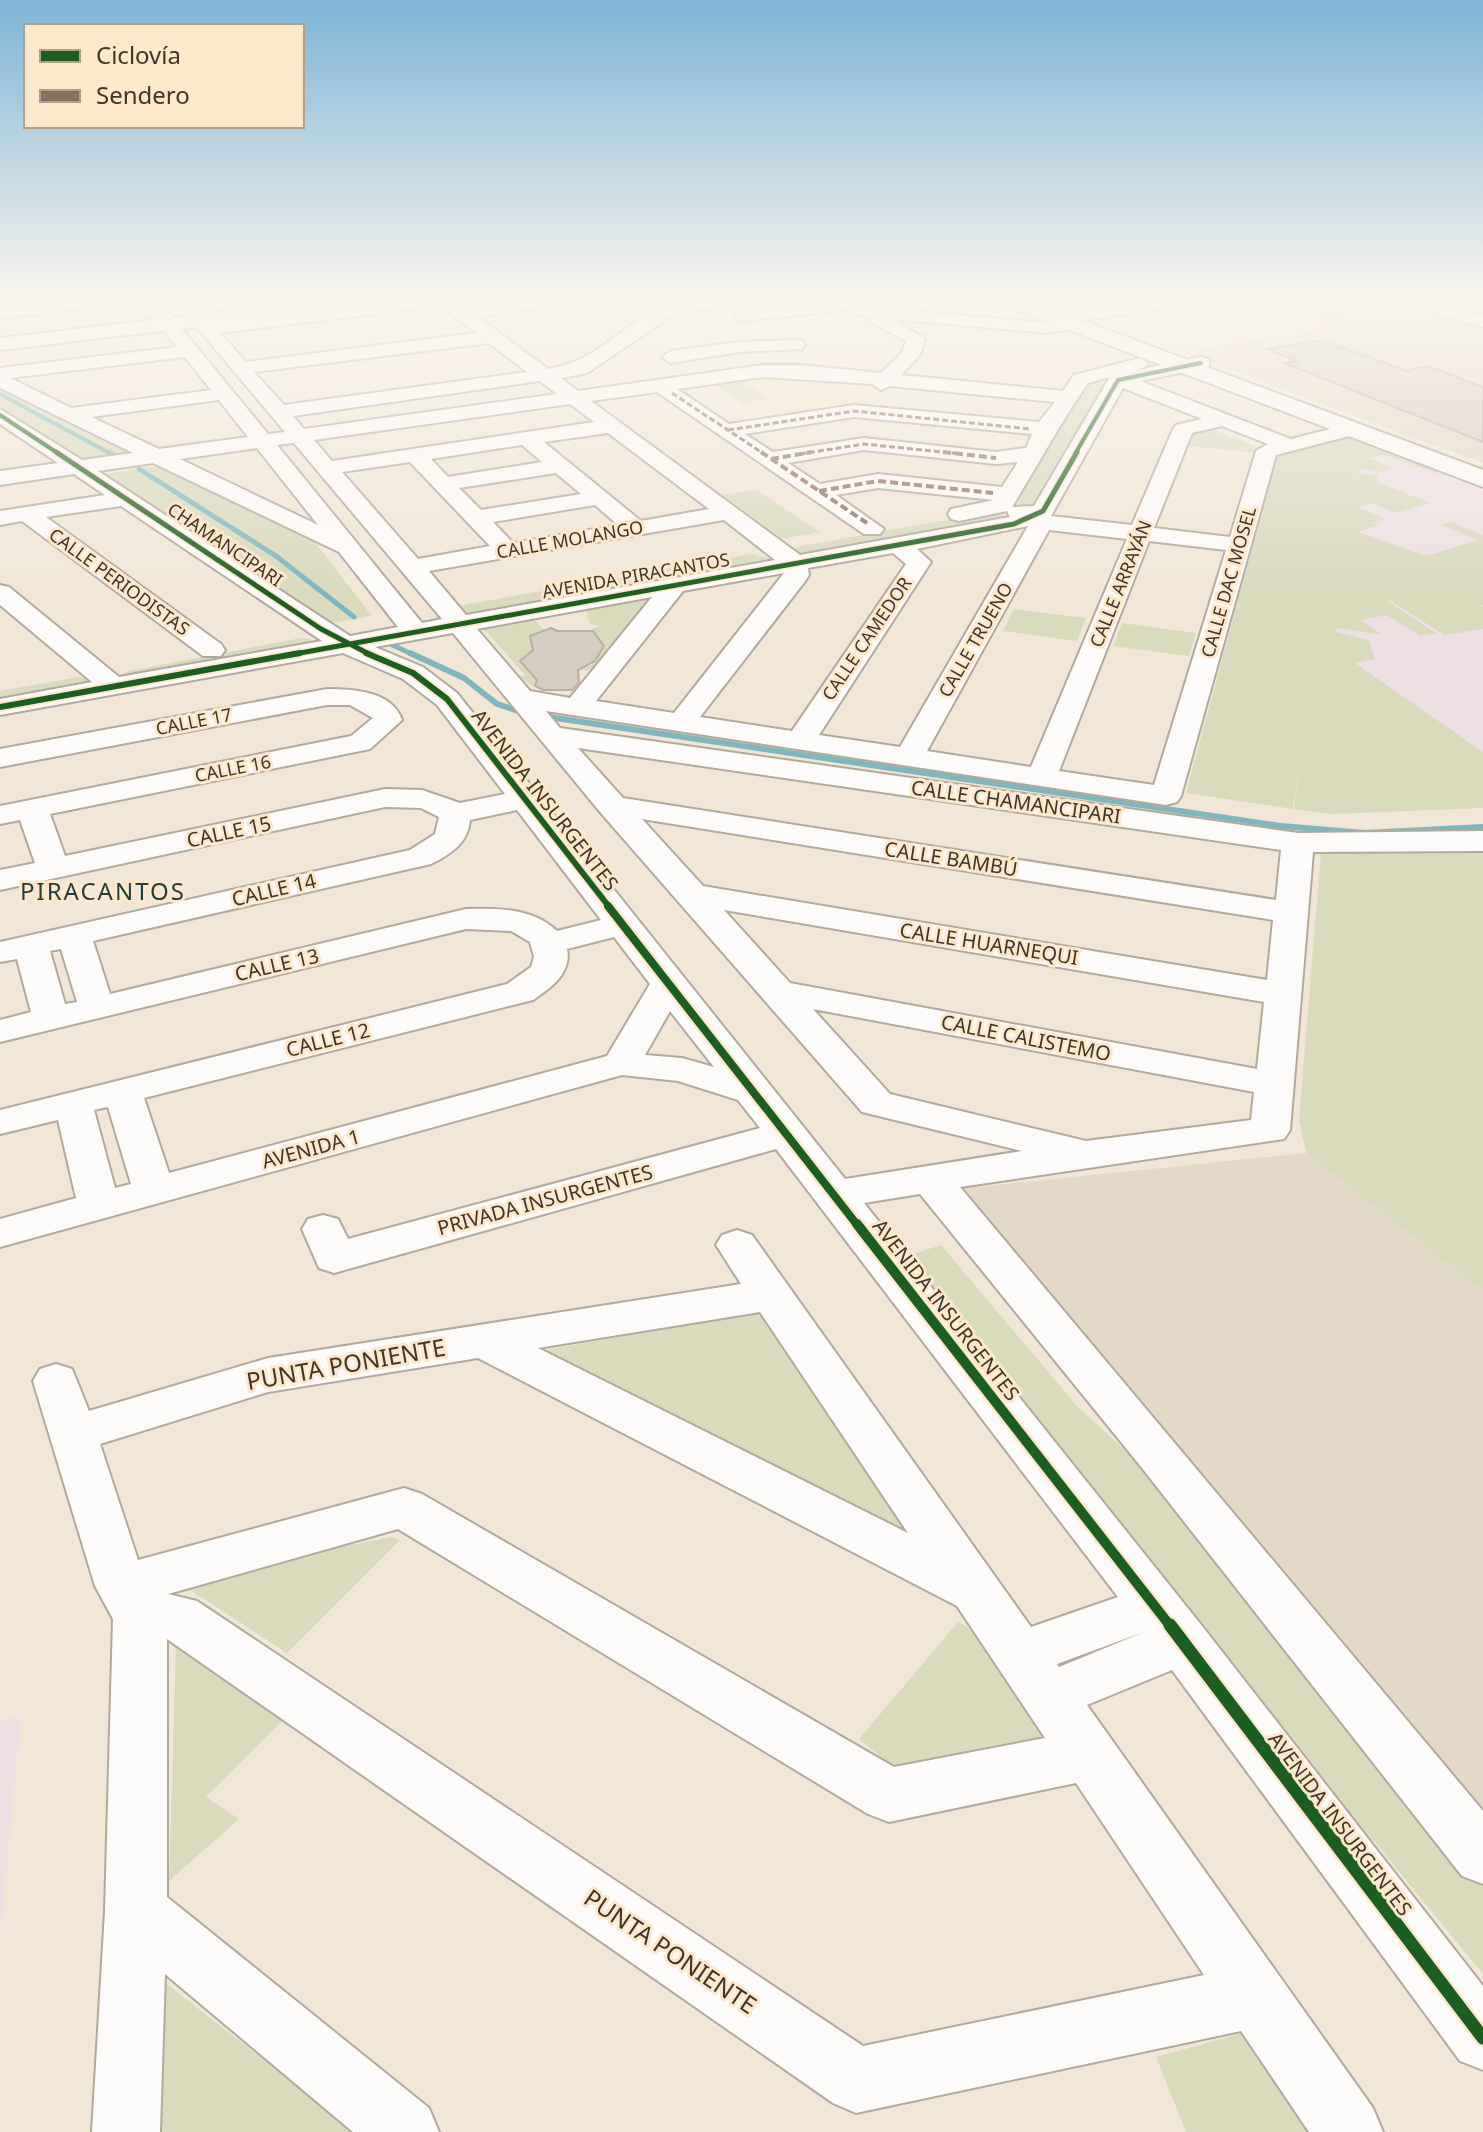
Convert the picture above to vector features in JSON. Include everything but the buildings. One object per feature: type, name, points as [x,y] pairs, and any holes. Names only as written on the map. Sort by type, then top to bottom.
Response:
[{"type":"main road","points":[[1260,393],[1350,430],[1483,477]]},
{"type":"main road","points":[[1267,393],[1483,477]]},
{"type":"main road","points":[[1275,393],[1477,462]]},
{"type":"street","points":[[263,393],[611,805],[876,1103],[1086,1154]]},
{"type":"street","points":[[279,412],[416,393]]},
{"type":"street","points":[[569,393],[795,563],[797,575],[681,723]]},
{"type":"street","points":[[0,485],[83,470],[625,393]]},
{"type":"street","points":[[671,393],[872,529]]},
{"type":"street","points":[[1004,393],[1066,400]]},
{"type":"street","points":[[1005,500],[1045,429],[1071,393]]},
{"type":"street","points":[[1038,520],[1100,412],[1103,393]]},
{"type":"street","points":[[1156,393],[1289,445]]},
{"type":"street","points":[[28,394],[351,550]]},
{"type":"street","points":[[68,414],[223,394],[407,622]]},
{"type":"street","points":[[1100,412],[1167,397]]},
{"type":"street","points":[[728,430],[854,411],[1045,429]]},
{"type":"street","points":[[214,421],[243,417]]},
{"type":"street","name":"CHAMANCIPARI","points":[[3,420],[333,636]]},
{"type":"street","name":"CALLE ARRAYÁN","points":[[1042,777],[1183,429],[1224,420]]},
{"type":"street","points":[[328,468],[611,426]]},
{"type":"street","points":[[111,435],[155,429]]},
{"type":"street","name":"CALLE DAC MOSEL","points":[[1166,796],[1267,451],[1350,430]]},
{"type":"street","points":[[526,438],[637,529]]},
{"type":"street","points":[[14,448],[43,444]]},
{"type":"street","points":[[771,459],[864,444],[1029,462]]},
{"type":"street","points":[[415,455],[508,551]]},
{"type":"street","points":[[443,484],[560,466]]},
{"type":"street","points":[[0,478],[83,470]]},
{"type":"street","points":[[819,491],[878,481],[1005,500],[1038,520],[1240,545]]},
{"type":"street","points":[[0,518],[126,498]]},
{"type":"street","points":[[476,518],[599,498]]},
{"type":"street","name":"AVENIDA PIRACANTOS","points":[[0,688],[105,679],[451,614],[1005,500]]},
{"type":"street","name":"CALLE MOLANGO","points":[[412,567],[727,513]]},
{"type":"street","name":"CALLE PERIODISTAS","points":[[27,514],[212,650]]},
{"type":"street","name":"AVENIDA PIRACANTOS","points":[[451,614],[675,585],[1038,520]]},
{"type":"street","name":"CALLE TRUENO","points":[[909,757],[1023,559],[1038,520]]},
{"type":"street","points":[[978,530],[1023,559]]},
{"type":"street","name":"CALLE CAMEDOR","points":[[800,741],[919,562],[896,544]]},
{"type":"street","points":[[577,707],[675,585]]},
{"type":"street","points":[[0,592],[105,679]]},
{"type":"street","name":"AVENIDA PIRACANTOS","points":[[0,707],[212,650],[333,636]]},
{"type":"street","name":"AVENIDA INSURGENTES","points":[[333,636],[413,673],[447,699],[1169,1624],[1483,2038]]},
{"type":"street","name":"CALLE 17","points":[[6,757],[327,697],[354,697],[385,711]]},
{"type":"street","points":[[385,711],[447,699]]},
{"type":"street","name":"CALLE CHAMANCIPARI","points":[[537,717],[577,707],[1166,796]]},
{"type":"street","name":"CALLE 16","points":[[0,815],[360,743],[388,720],[385,711]]},
{"type":"street","name":"CALLE CHAMANCIPARI","points":[[537,717],[1298,843],[1483,841]]},
{"type":"street","points":[[0,720],[6,757]]},
{"type":"street","name":"CALLE 15","points":[[3,869],[54,869],[385,798],[416,797],[443,804],[454,814]]},
{"type":"street","points":[[454,814],[523,799]]},
{"type":"street","name":"CALLE BAMBÚ","points":[[611,805],[1291,913]]},
{"type":"street","points":[[32,809],[54,869]]},
{"type":"street","name":"CALLE 14","points":[[16,949],[420,857],[444,846],[456,826],[454,814]]},
{"type":"street","points":[[1274,1084],[1298,843]]},
{"type":"street","name":"CALLE HUARNEQUI","points":[[694,895],[1283,994]]},
{"type":"street","name":"CALLE 13","points":[[0,1031],[466,919],[517,922],[538,930],[548,943]]},
{"type":"street","points":[[548,943],[622,925]]},
{"type":"street","points":[[74,936],[97,1008]]},
{"type":"street","name":"CALLE 12","points":[[0,1122],[520,992],[547,972],[552,960],[548,943]]},
{"type":"street","points":[[16,949],[51,1018]]},
{"type":"street","points":[[621,1064],[668,984]]},
{"type":"street","name":"CALLE CALISTEMO","points":[[778,992],[1274,1084]]},
{"type":"street","name":"AVENIDA 1","points":[[0,1233],[621,1064],[682,1070],[751,1091]]},
{"type":"street","name":"AVENIDA INSURGENTES","points":[[836,1194],[1086,1154],[1270,1130],[1274,1084]]},
{"type":"street","points":[[122,1091],[154,1191]]},
{"type":"street","points":[[73,1103],[99,1206]]},
{"type":"street","name":"PRIVADA INSURGENTES","points":[[323,1229],[334,1258],[785,1134]]},
{"type":"street","points":[[930,1179],[1159,1455],[1483,1856]]},
{"type":"street","points":[[737,1245],[1349,2132]]},
{"type":"street","name":"PUNTA PONIENTE","points":[[72,1434],[268,1375],[772,1295]]},
{"type":"street","points":[[484,1341],[976,1592]]},
{"type":"street","points":[[56,1381],[130,1601],[136,1911],[126,2132]]},
{"type":"street","points":[[130,1601],[404,1508],[889,1795],[1089,1755]]},
{"type":"street","name":"PUNTA PONIENTE","points":[[130,1601],[178,1617],[856,2080],[1255,1996]]},
{"type":"street","points":[[1034,1675],[1169,1624]]},
{"type":"street","points":[[136,1911],[405,2132]]},
{"type":"shaded area","points":[[725,393],[874,393],[863,408],[765,420]]},
{"type":"shaded area","points":[[1295,393],[1483,393],[1483,463]]},
{"type":"shaded area","points":[[1364,439],[1428,464],[1439,474],[1483,491],[1483,808],[1331,814],[1294,809],[1330,675]]},
{"type":"shaded area","points":[[1306,1153],[1483,1291],[1483,1836],[957,1189]]},
{"type":"shaded area","points":[[21,1716],[0,1938],[0,1719]]},
{"type":"green space","points":[[0,393],[17,393],[144,456],[86,465],[0,408]]},
{"type":"green space","points":[[727,393],[761,393],[770,399],[742,403]]},
{"type":"green space","points":[[1076,393],[1103,393],[1035,506],[1020,505],[1017,499]]},
{"type":"green space","points":[[1209,428],[1257,447],[1255,453],[1188,446],[1196,431]]},
{"type":"green space","points":[[1354,436],[1429,464],[1439,474],[1383,455],[1369,458],[1392,468],[1379,472],[1360,468],[1359,474],[1378,475],[1377,482],[1430,503],[1395,513],[1373,503],[1358,507],[1385,519],[1358,532],[1426,556],[1478,540],[1442,525],[1451,522],[1483,535],[1483,606],[1465,596],[1483,607],[1483,629],[1444,635],[1391,601],[1424,595],[1387,601],[1436,633],[1420,636],[1387,615],[1361,620],[1383,635],[1337,628],[1336,632],[1369,640],[1375,659],[1355,663],[1483,752],[1483,808],[1331,814],[1294,809],[1300,759],[1293,809],[1186,793],[1277,455]]},
{"type":"green space","points":[[163,465],[311,537],[372,616],[331,623],[103,474]]},
{"type":"green space","points":[[756,490],[820,532],[782,539],[723,495]]},
{"type":"green space","points":[[985,513],[1010,516],[1008,519],[807,557],[790,550],[801,546]]},
{"type":"green space","points":[[752,554],[772,559],[770,562],[466,617],[457,606]]},
{"type":"green space","points":[[657,594],[592,668],[587,671],[579,669],[591,665],[603,651],[602,644],[586,632],[599,626],[590,624],[585,607]]},
{"type":"green space","points":[[1014,609],[1086,618],[1077,641],[1003,631]]},
{"type":"green space","points":[[540,616],[535,620],[544,630],[530,638],[534,653],[523,661],[538,682],[532,686],[520,677],[525,675],[487,632],[477,628]]},
{"type":"green space","points":[[1122,623],[1196,633],[1189,656],[1113,646]]},
{"type":"green space","points":[[301,638],[316,640],[314,644],[126,676],[124,672]]},
{"type":"green space","points":[[79,677],[89,678],[92,684],[0,702],[0,691]]},
{"type":"green space","points":[[1483,849],[1483,1291],[1306,1153],[1299,1119],[1321,852]]},
{"type":"green space","points":[[941,1245],[1077,1406],[1155,1478],[1483,1878],[1483,1974],[1373,1840],[1298,1764],[901,1258]]},
{"type":"green space","points":[[764,1311],[927,1555],[535,1352]]},
{"type":"green space","points":[[392,1537],[400,1540],[287,1653],[187,1588],[273,1560]]},
{"type":"green space","points":[[958,1622],[982,1635],[1054,1745],[912,1771],[891,1765],[859,1739]]},
{"type":"green space","points":[[176,1648],[282,1721],[206,1797],[239,1819],[169,1881]]},
{"type":"green space","points":[[163,1981],[356,2132],[161,2132]]},
{"type":"green space","points":[[1251,2031],[1320,2132],[1186,2132],[1156,2057]]},
{"type":"waterway","points":[[0,394],[111,454]]},
{"type":"waterway","points":[[108,452],[120,459]]},
{"type":"waterway","points":[[139,469],[276,556],[354,617]]},
{"type":"waterway","points":[[388,643],[414,655]]},
{"type":"waterway","points":[[410,653],[464,678],[497,704],[525,713]]},
{"type":"waterway","points":[[542,716],[1281,826],[1365,833],[1483,827]]},
{"type":"marked path","points":[[673,393],[867,523]]},
{"type":"marked path","points":[[728,430],[854,411],[1030,429]]},
{"type":"marked path","points":[[771,459],[864,444],[996,458]]},
{"type":"marked path","points":[[819,491],[878,481],[993,493]]},
{"type":"cycle path","points":[[0,707],[1014,524],[1043,511],[1110,393]]},
{"type":"cycle path","points":[[0,415],[321,629],[345,644],[413,673],[447,699],[1155,1606],[1483,2038]]},
{"type":"district","name":"PIRACANTOS","points":[[103,892]]}]
